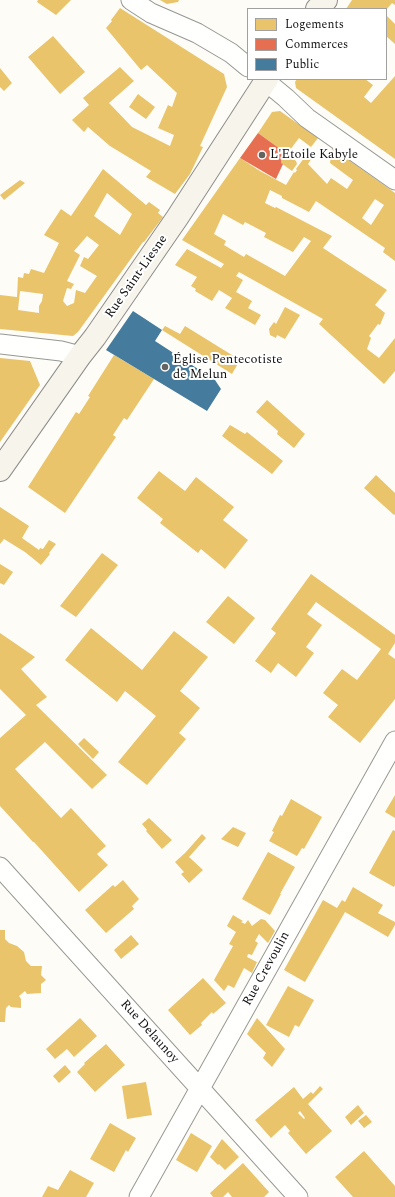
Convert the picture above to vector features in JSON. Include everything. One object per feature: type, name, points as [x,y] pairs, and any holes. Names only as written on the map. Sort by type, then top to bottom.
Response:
[{"type":"main road","points":[[318,8],[326,0]]},
{"type":"main road","name":"Rue Saint-Liesne","points":[[0,470],[95,337],[177,218],[265,80]]},
{"type":"street","points":[[131,0],[151,13],[197,33],[231,53],[247,66]]},
{"type":"street","points":[[265,80],[307,118],[395,180]]},
{"type":"street","points":[[0,344],[61,351],[80,356]]},
{"type":"street","name":"Rue Crevoulin","points":[[139,1197],[395,741]]},
{"type":"street","name":"Rue Delaunoy","points":[[0,867],[298,1197]]},
{"type":"building: Logements","points":[[38,0],[71,0],[56,15],[37,2]]},
{"type":"building: Logements","points":[[160,0],[179,0],[178,2],[167,4]]},
{"type":"building: Logements","points":[[352,0],[395,0],[395,5],[392,3],[387,9],[347,8]]},
{"type":"building: Logements","points":[[120,8],[224,74],[227,87],[200,146],[203,147],[190,174],[175,194],[146,177],[151,171],[110,146],[88,127],[84,132],[72,120],[89,105],[83,98],[120,67],[134,81],[109,103],[132,127],[170,146],[174,135],[158,128],[168,105],[172,107],[177,93],[147,65],[141,70],[106,28]]},
{"type":"building: Logements","points":[[387,16],[395,24],[395,44],[387,37]]},
{"type":"building: Logements","points":[[53,36],[85,72],[60,94],[28,57]]},
{"type":"building: Logements","points":[[0,68],[12,83],[4,91],[0,87]]},
{"type":"building: Logements","points":[[395,76],[395,159],[296,88],[295,82],[296,80],[366,80],[373,85],[364,97],[371,103]]},
{"type":"building: Logements","points":[[138,94],[155,107],[146,119],[129,107]]},
{"type":"building: Logements","points":[[280,111],[318,138],[311,147],[299,138],[287,154],[296,161],[297,164],[292,171],[281,163],[283,151],[258,133],[272,112]]},
{"type":"building: Logements","points":[[332,148],[395,193],[395,261],[383,252],[385,248],[316,201],[309,212],[270,190],[265,203],[275,208],[276,207],[332,236],[323,248],[387,290],[375,305],[385,313],[380,325],[378,324],[369,336],[371,338],[367,349],[379,358],[395,338],[395,371],[384,384],[319,324],[323,319],[239,272],[236,276],[243,280],[236,292],[252,301],[248,308],[261,315],[255,325],[225,308],[232,298],[219,290],[212,301],[195,291],[196,289],[191,286],[197,277],[175,265],[187,249],[221,268],[224,264],[182,240],[240,158],[286,185],[307,154],[312,158],[308,164],[327,184],[331,178],[347,189],[353,180],[330,163]],"holes":[[[375,199],[384,205],[371,225],[362,218]],[[223,214],[243,225],[245,222],[266,233],[264,237],[293,252],[304,237],[311,241],[285,276],[246,254],[244,257],[224,245],[226,241],[214,234]]]},
{"type":"building: Logements","points":[[103,169],[146,205],[149,202],[160,210],[158,213],[163,217],[143,242],[78,332],[73,336],[0,329],[0,295],[17,297],[18,277],[23,278],[24,273],[29,274],[31,269],[44,273],[59,243],[44,235],[61,209],[71,216]],"holes":[[[107,193],[132,214],[120,235],[94,216]],[[87,236],[99,245],[88,259],[84,257],[80,266],[97,276],[85,293],[76,290],[74,303],[67,306],[63,301],[67,288],[71,289],[74,284],[67,281],[80,255],[74,251]],[[20,291],[43,294],[42,301],[39,306],[39,313],[18,310]]]},
{"type":"building: Logements","points":[[20,180],[25,183],[4,200],[0,195]]},
{"type":"building: Logements","points":[[285,307],[300,315],[285,339],[277,335],[276,338],[270,335],[269,329],[274,322],[276,324]]},
{"type":"building: Logements","points":[[165,326],[180,334],[185,326],[240,360],[232,374],[162,330]]},
{"type":"building: Logements","points":[[114,355],[154,379],[127,420],[124,418],[113,435],[116,437],[65,513],[28,487],[76,412],[79,414],[90,397],[88,396]]},
{"type":"building: Logements","points":[[0,358],[30,361],[40,385],[0,442]]},
{"type":"building: Logements","points":[[267,400],[305,434],[294,448],[277,434],[278,431],[256,412]]},
{"type":"building: Logements","points":[[230,425],[245,434],[247,432],[283,461],[272,474],[222,436]]},
{"type":"building: Logements","points":[[159,471],[185,491],[196,477],[234,507],[223,520],[248,540],[225,569],[201,549],[198,553],[160,523],[163,519],[137,498]]},
{"type":"building: Logements","points":[[376,475],[395,493],[394,515],[364,488]]},
{"type":"building: Logements","points":[[0,507],[29,526],[22,538],[39,550],[40,548],[43,549],[49,540],[56,544],[41,565],[25,552],[4,539],[0,544]]},
{"type":"building: Logements","points":[[102,553],[118,565],[76,617],[60,606]]},
{"type":"building: Logements","points":[[0,564],[13,572],[4,585],[0,583]]},
{"type":"building: Logements","points":[[311,574],[395,635],[395,643],[388,654],[395,659],[395,699],[360,743],[328,717],[338,705],[323,693],[342,669],[357,680],[381,649],[316,602],[307,614],[322,625],[306,647],[314,653],[296,677],[278,663],[271,673],[255,661],[276,633],[271,629]]},
{"type":"building: Logements","points":[[228,596],[255,618],[234,644],[206,622]]},
{"type":"building: Logements","points":[[91,628],[142,670],[174,631],[208,657],[180,691],[200,708],[179,733],[186,739],[147,785],[118,762],[156,716],[125,691],[117,702],[65,660]]},
{"type":"building: Logements","points":[[0,633],[35,657],[21,669],[47,697],[36,705],[107,775],[92,789],[45,742],[15,769],[61,818],[71,808],[106,846],[97,854],[108,865],[79,892],[0,806],[0,738],[26,715],[0,689]]},
{"type":"building: Logements","points":[[84,738],[99,752],[93,759],[78,744]]},
{"type":"building: Logements","points":[[395,795],[395,818],[385,812]]},
{"type":"building: Logements","points":[[291,799],[322,817],[304,849],[302,848],[297,856],[269,841],[280,815],[282,816]]},
{"type":"building: Logements","points":[[149,818],[172,840],[162,849],[146,831],[147,830],[142,824]]},
{"type":"building: Logements","points":[[233,827],[246,833],[238,847],[221,839]]},
{"type":"building: Logements","points":[[393,830],[395,831],[394,887],[369,873]]},
{"type":"building: Logements","points":[[202,834],[206,838],[189,857],[203,870],[189,883],[181,874],[184,872],[175,862]]},
{"type":"building: Logements","points":[[268,852],[295,867],[270,915],[242,899]]},
{"type":"building: Logements","points":[[123,880],[139,899],[132,906],[134,909],[106,933],[85,910],[113,885],[115,887]]},
{"type":"building: Logements","points":[[353,887],[383,905],[378,913],[395,922],[395,925],[388,937],[345,912],[305,982],[284,970],[323,900],[337,908],[342,900],[345,902]]},
{"type":"building: Logements","points":[[233,915],[245,924],[248,920],[252,926],[261,919],[265,920],[275,931],[268,943],[259,934],[255,941],[258,943],[252,955],[248,954],[247,957],[257,962],[252,973],[244,968],[234,988],[228,985],[224,991],[214,980],[233,946],[229,944],[236,932],[227,926]]},
{"type":"building: Logements","points":[[0,930],[5,930],[5,939],[9,943],[17,946],[24,952],[26,961],[31,966],[42,966],[41,975],[46,980],[41,984],[41,993],[27,994],[25,991],[19,996],[21,999],[21,1008],[11,1007],[9,1005],[6,1008],[5,1022],[0,1022]]},
{"type":"building: Logements","points":[[131,935],[139,944],[121,959],[114,950]]},
{"type":"building: Logements","points":[[203,978],[226,1003],[213,1014],[212,1012],[201,1023],[202,1025],[190,1035],[168,1010]]},
{"type":"building: Logements","points":[[288,986],[314,1000],[299,1027],[295,1025],[289,1037],[266,1025]]},
{"type":"building: Logements","points":[[80,1018],[97,1036],[74,1057],[67,1049],[55,1059],[46,1049]]},
{"type":"building: Logements","points":[[257,1018],[285,1049],[272,1067],[263,1058],[266,1053],[247,1034]]},
{"type":"building: Logements","points":[[106,1044],[125,1065],[95,1092],[77,1072],[85,1064],[84,1063]]},
{"type":"building: Logements","points":[[65,1065],[71,1072],[59,1083],[53,1076]]},
{"type":"building: Logements","points":[[146,1082],[152,1115],[127,1119],[122,1086]]},
{"type":"building: Logements","points":[[320,1086],[323,1089],[308,1104],[332,1131],[306,1154],[288,1133],[290,1131],[285,1125],[271,1138],[255,1120],[294,1087],[303,1099],[311,1092],[313,1094]],"holes":[[[300,1111],[305,1118],[304,1119],[298,1113]]]},
{"type":"building: Logements","points":[[358,1105],[364,1113],[351,1125],[345,1117]]},
{"type":"building: Logements","points":[[366,1115],[372,1122],[364,1128],[358,1121]]},
{"type":"building: Logements","points":[[110,1123],[136,1138],[128,1152],[126,1150],[114,1172],[90,1159]]},
{"type":"building: Logements","points":[[191,1133],[212,1146],[197,1172],[176,1160]]},
{"type":"building: Logements","points":[[222,1139],[239,1157],[225,1170],[210,1157]]},
{"type":"building: Logements","points":[[364,1151],[395,1186],[395,1197],[353,1197],[335,1177]]},
{"type":"building: Logements","points":[[243,1163],[269,1192],[264,1197],[232,1197],[228,1192],[223,1197],[213,1197],[210,1193]]},
{"type":"building: Logements","points":[[70,1170],[94,1183],[86,1197],[42,1197],[48,1186],[58,1190]]},
{"type":"building: Commerces","name":"L'Etoile Kabyle","points":[[258,133],[283,151],[281,163],[283,164],[276,179],[240,158]]},
{"type":"building: Public","name":"Église Pentecotiste de Melun","points":[[133,311],[162,330],[155,341],[215,380],[221,389],[207,411],[106,350]]},
{"type":"place","name":"L'Etoile Kabyle","points":[[262,155]]},
{"type":"place","name":"Église Pentecotiste de Melun","points":[[165,367]]}]
